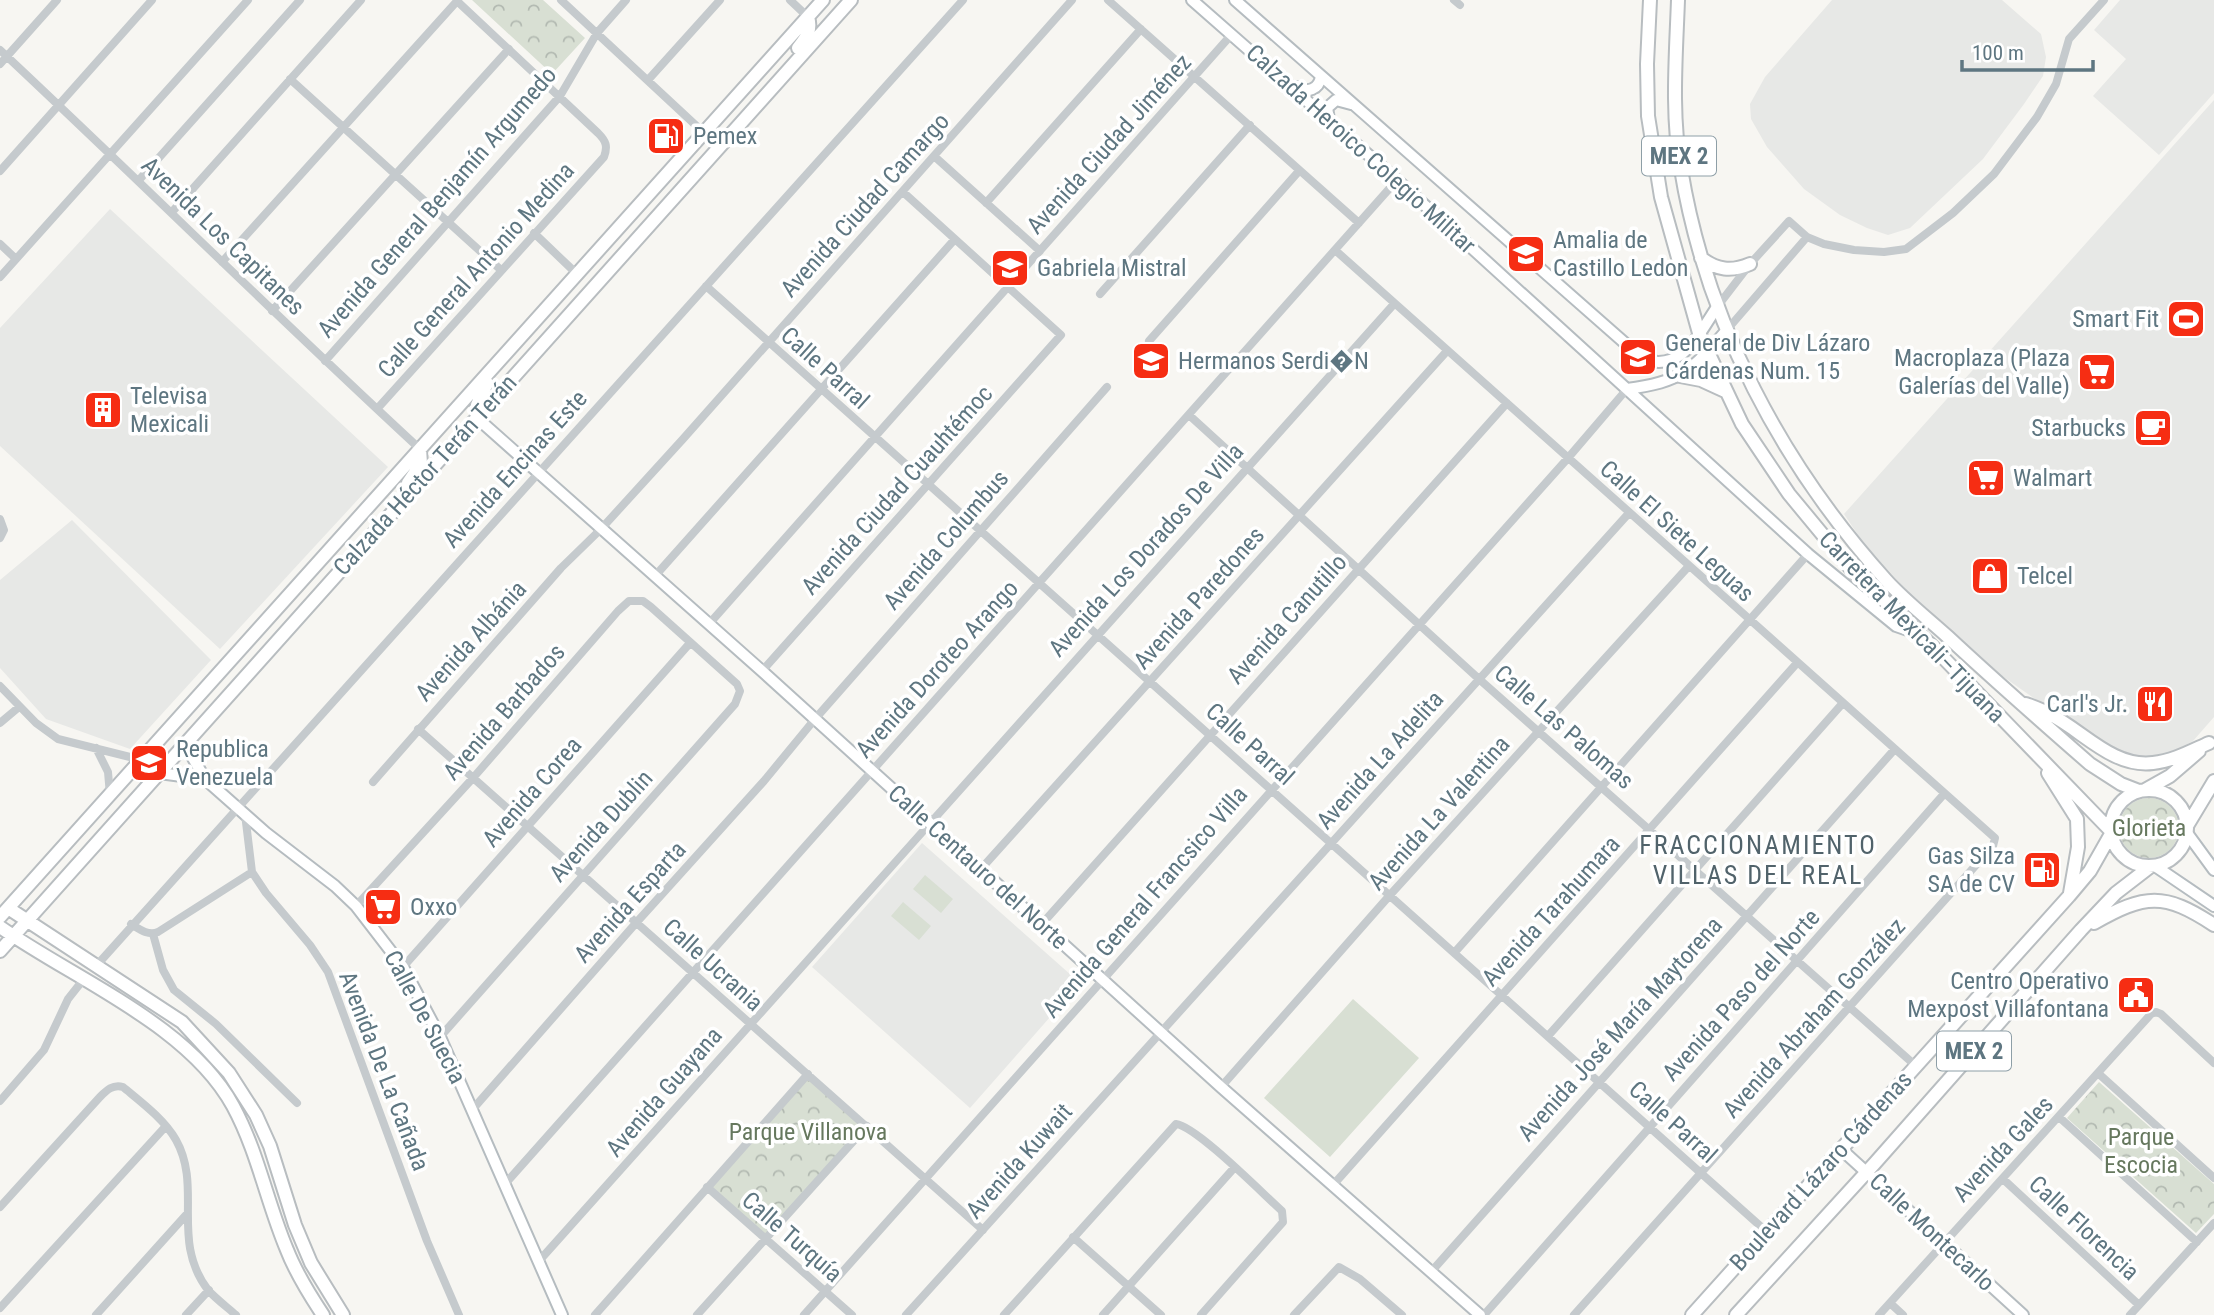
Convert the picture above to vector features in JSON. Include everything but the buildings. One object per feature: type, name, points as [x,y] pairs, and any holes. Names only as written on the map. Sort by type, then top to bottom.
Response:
[{"type":"main road","name":"Calzada Héctor Terán Terán","points":[[3,909],[110,796],[823,0]]},
{"type":"main road","name":"Calzada Héctor Terán Terán","points":[[0,951],[851,0]]},
{"type":"main road","name":"Carretera Mexicali–Tijuana","points":[[1650,0],[1647,64],[1648,116],[1653,156],[1661,197],[1699,333],[1725,391],[1742,424],[1773,471],[1851,569],[1933,646],[2033,751]]},
{"type":"main road","name":"Carretera Mexicali–Tijuana","points":[[1678,0],[1675,89],[1680,167],[1701,258],[1717,307],[1763,408],[1848,535],[1888,582],[2090,764],[2122,784],[2142,791]]},
{"type":"main road","points":[[776,83],[780,72],[809,32],[811,26],[808,17]]},
{"type":"main road","points":[[1701,258],[1720,268],[1740,269],[1750,264]]},
{"type":"main road","points":[[477,418],[477,405],[485,385],[521,344],[534,322]]},
{"type":"main road","points":[[1680,376],[1702,380],[1725,391]]},
{"type":"main road","points":[[354,555],[358,541],[366,530],[418,471],[422,457],[420,449]]},
{"type":"main road","points":[[1933,646],[1963,666],[1973,660]]},
{"type":"main road","points":[[2018,700],[2053,715],[2110,753],[2130,761],[2149,764],[2169,760],[2212,739]]},
{"type":"main road","points":[[2111,833],[2112,821],[2121,803],[2170,776],[2212,739]]},
{"type":"main road","points":[[2033,751],[2074,791],[2111,833],[2122,855],[2130,862],[2153,866]]},
{"type":"main road","name":"MEX 2","points":[[2033,751],[2077,819],[2078,847],[2069,896]]},
{"type":"main road","points":[[2187,829],[2214,781]]},
{"type":"main road","name":"MEX 2","points":[[2142,791],[2161,792],[2176,802],[2185,817],[2187,829],[2180,851],[2165,863],[2153,866]]},
{"type":"main road","name":"Boulevard Lázaro Cárdenas","points":[[1692,1315],[2069,896],[2090,871],[2111,833]]},
{"type":"main road","name":"Boulevard Lázaro Cárdenas","points":[[1736,1315],[1867,1172],[2081,930],[2116,893],[2153,866]]},
{"type":"main road","points":[[2081,930],[2128,905],[2148,900],[2170,902],[2192,910],[2214,925]]},
{"type":"main road","points":[[3,909],[97,965],[182,1022],[204,1043],[244,1094],[270,1146],[295,1225],[311,1263],[344,1315]]},
{"type":"main road","points":[[0,926],[173,1038],[198,1061],[225,1094],[251,1143],[287,1250],[323,1315]]},
{"type":"street","points":[[0,64],[3,53],[57,0]]},
{"type":"street","points":[[0,171],[152,0]]},
{"type":"street","points":[[0,277],[248,0]]},
{"type":"street","points":[[139,180],[300,0]]},
{"type":"street","points":[[172,212],[361,0]]},
{"type":"street","points":[[222,262],[457,0],[560,96]]},
{"type":"street","points":[[561,0],[703,132]]},
{"type":"street","name":"Avenida General Benjamín Argumedo","points":[[325,361],[560,96],[597,33],[626,0]]},
{"type":"street","points":[[648,80],[720,0]]},
{"type":"street","points":[[790,0],[808,17]]},
{"type":"street","name":"Avenida Encinas Este","points":[[97,965],[131,925],[241,811],[537,473],[963,0]]},
{"type":"street","name":"Avenida Ciudad Camargo","points":[[601,528],[1072,0]]},
{"type":"street","points":[[1108,0],[1359,223]]},
{"type":"street","name":"Calzada Heroico Colegio Militar","points":[[1192,0],[1397,180],[1808,554],[1896,626],[1920,635]]},
{"type":"street","name":"Calzada Heroico Colegio Militar","points":[[1235,0],[1643,359],[1662,364],[1679,357],[1717,307]]},
{"type":"street","points":[[1717,307],[1750,264],[1789,221],[1807,237],[1824,244],[1854,250],[1895,250],[1906,248],[1953,214],[1994,174],[2037,117],[2056,84],[2068,39],[2104,0]]},
{"type":"street","points":[[986,203],[1141,29]]},
{"type":"street","name":"Avenida Ciudad Jiménez","points":[[709,624],[1232,34]]},
{"type":"street","points":[[272,311],[509,49]]},
{"type":"street","name":"Avenida Los Capitanes","points":[[3,53],[420,449]]},
{"type":"street","points":[[1290,85],[1309,91],[1318,86],[1321,76]]},
{"type":"street","points":[[290,79],[500,270]]},
{"type":"street","name":"Calle General Antonio Medina","points":[[377,409],[604,157],[607,149],[603,139],[560,96]]},
{"type":"street","points":[[1329,119],[1327,108],[1336,100],[1354,105]]},
{"type":"street","points":[[1100,294],[1250,125]]},
{"type":"street","points":[[934,156],[1040,251]]},
{"type":"street","points":[[1149,341],[1299,171]]},
{"type":"street","name":"Avenida Doroteo Arango","points":[[505,1184],[1397,180]]},
{"type":"street","points":[[903,192],[1008,287]]},
{"type":"street","points":[[534,233],[577,274]]},
{"type":"street","points":[[1627,389],[1667,382],[1680,376],[1707,353],[1807,237]]},
{"type":"street","points":[[655,576],[955,239]]},
{"type":"street","points":[[0,244],[16,259]]},
{"type":"street","name":"Calle El Siete Leguas","points":[[1335,250],[1748,621],[1995,838]]},
{"type":"street","name":"Calle Parral","points":[[706,286],[1767,1232]]},
{"type":"street","name":"Avenida Ciudad Cuauhtémoc","points":[[762,671],[1061,335],[1008,287]]},
{"type":"street","name":"Avenida Los Dorados De Villa","points":[[929,823],[1394,304]]},
{"type":"street","name":"Avenida Paredones","points":[[980,870],[1447,351]]},
{"type":"street","name":"Avenida Columbus","points":[[815,719],[1107,387]]},
{"type":"street","name":"Avenida General Francsico Villa","points":[[804,1315],[1627,389]]},
{"type":"street","name":"Avenida Canutillo","points":[[1041,925],[1507,403]]},
{"type":"street","name":"Calle Las Palomas","points":[[1189,415],[1479,679],[1916,1066]]},
{"type":"street","name":"Calle Centauro del Norte","points":[[477,418],[762,671],[1221,1087],[1482,1315]]},
{"type":"street","name":"Avenida La Adelita","points":[[1160,1032],[1629,513]]},
{"type":"street","points":[[0,519],[4,530],[0,538]]},
{"type":"street","name":"Avenida Albánia","points":[[373,782],[561,568],[601,528]]},
{"type":"street","points":[[1454,953],[1808,554]]},
{"type":"street","name":"Avenida La Valentina","points":[[1221,1087],[1688,567]]},
{"type":"street","name":"Avenida Barbados","points":[[356,906],[629,601],[643,601],[690,643]]},
{"type":"street","name":"Avenida Corea","points":[[403,967],[690,643]]},
{"type":"street","name":"Avenida Dublin","points":[[440,1037],[727,714],[739,697],[737,684],[690,643]]},
{"type":"street","name":"Avenida Tarahumara","points":[[1334,1184],[1797,663]]},
{"type":"street","points":[[0,686],[36,723],[58,738],[142,760]]},
{"type":"street","points":[[1548,1036],[1842,704]]},
{"type":"street","points":[[0,723],[19,707]]},
{"type":"street","name":"Avenida Esparta","points":[[472,1110],[764,781],[815,719]]},
{"type":"street","name":"Calle Ucrania","points":[[418,729],[983,1230]]},
{"type":"street","name":"Calle De Suecia","points":[[185,744],[205,779],[356,906],[403,967],[440,1037],[562,1315]]},
{"type":"street","points":[[96,748],[108,772],[110,796]]},
{"type":"street","name":"Avenida José María Maytorena","points":[[1431,1272],[1894,750]]},
{"type":"street","points":[[159,774],[205,779]]},
{"type":"street","name":"Avenida Paso del Norte","points":[[1482,1315],[1944,794]]},
{"type":"street","name":"Avenida De La Cañada","points":[[241,811],[252,872],[328,972],[427,1241],[459,1315]]},
{"type":"street","name":"Avenida Guayana","points":[[539,1261],[929,823]]},
{"type":"street","points":[[2187,829],[2214,870]]},
{"type":"street","name":"Avenida Abraham González","points":[[1574,1315],[1993,846],[1995,838]]},
{"type":"street","points":[[2153,866],[2214,906]]},
{"type":"street","points":[[153,934],[252,872]]},
{"type":"street","points":[[131,925],[153,934]]},
{"type":"street","points":[[153,934],[163,970],[174,990],[216,1024],[297,1103]]},
{"type":"street","points":[[0,1101],[44,1050],[68,999],[83,980]]},
{"type":"street","name":"Avenida Gales","points":[[1879,1315],[2151,1014],[2157,1012],[2214,1063]]},
{"type":"street","name":"Avenida Kuwait","points":[[906,1315],[1160,1032]]},
{"type":"street","points":[[594,1315],[808,1074]]},
{"type":"street","points":[[2099,1074],[2214,1178]]},
{"type":"street","points":[[0,1207],[109,1088],[117,1085],[123,1087],[166,1126],[176,1140],[188,1176],[186,1215],[188,1244],[194,1265],[209,1290],[236,1315]]},
{"type":"street","points":[[2059,1117],[2197,1242]]},
{"type":"street","points":[[1004,1315],[1176,1124],[1189,1128],[1282,1211],[1283,1222],[1200,1315]]},
{"type":"street","points":[[0,1308],[166,1126]]},
{"type":"street","points":[[697,1315],[867,1126]]},
{"type":"street","name":"Calle Montecarlo","points":[[1842,1150],[2023,1315]]},
{"type":"street","points":[[1103,1315],[1234,1168]]},
{"type":"street","name":"Calle Florencia","points":[[2003,1179],[2139,1305]]},
{"type":"street","name":"Calle Turquía","points":[[707,1187],[852,1315]]},
{"type":"street","points":[[96,1315],[186,1215]]},
{"type":"street","points":[[2130,1315],[2214,1223]]},
{"type":"street","points":[[1073,1237],[1161,1315]]},
{"type":"street","points":[[1294,1315],[1339,1267],[1345,1269],[1396,1313]]},
{"type":"street","points":[[186,1315],[209,1290]]},
{"type":"street","points":[[1890,1303],[1903,1315]]},
{"type":"shaded area","points":[[1832,0],[2002,0],[2041,34],[2046,57],[2043,76],[1983,159],[1910,228],[1888,235],[1840,215],[1804,189],[1767,147],[1751,119],[1750,104],[1765,77]]},
{"type":"shaded area","points":[[2120,0],[2214,0],[2214,93],[2159,155],[2093,96],[2126,59],[2094,30]]},
{"type":"shaded area","points":[[2214,100],[2214,717],[2193,741],[2167,756],[2140,758],[2116,750],[1998,673],[1913,598],[1862,541],[1844,514]]},
{"type":"shaded area","points":[[110,209],[388,467],[220,649],[0,446],[0,328]]},
{"type":"shaded area","points":[[72,520],[211,660],[130,749],[46,719],[0,668],[0,580]]},
{"type":"shaded area","points":[[922,843],[1080,983],[970,1108],[812,967]]},
{"type":"green space","points":[[472,0],[543,0],[585,38],[552,74]]},
{"type":"green space","name":"Glorieta","points":[[2149,798],[2166,803],[2174,811],[2179,828],[2174,845],[2166,853],[2149,858],[2132,853],[2124,845],[2119,828],[2124,811],[2132,803]]},
{"type":"green space","points":[[925,875],[953,899],[941,913],[913,889]]},
{"type":"green space","points":[[903,902],[931,926],[919,940],[891,916]]},
{"type":"green space","points":[[1353,999],[1419,1058],[1330,1157],[1264,1098]]},
{"type":"green space","name":"Parque Villanova","points":[[808,1075],[865,1126],[765,1237],[708,1187]]},
{"type":"green space","name":"Parque Escocia","points":[[2099,1082],[2214,1184],[2214,1214],[2196,1233],[2067,1118]]},
{"type":"place","name":"Pemex","points":[[666,136]]},
{"type":"place","name":"Amalia de Castillo Ledon","points":[[1526,254]]},
{"type":"place","name":"Gabriela Mistral","points":[[1010,268]]},
{"type":"place","name":"Smart Fit","points":[[2186,319]]},
{"type":"place","name":"General de Div Lázaro Cárdenas Num. 15","points":[[1638,357]]},
{"type":"place","name":"Hermanos Serdi�N","points":[[1151,361]]},
{"type":"place","name":"Macroplaza (Plaza Galerías del Valle)","points":[[2097,372]]},
{"type":"place","name":"Televisa Mexicali","points":[[103,410]]},
{"type":"place","name":"Starbucks","points":[[2153,428]]},
{"type":"place","name":"Walmart","points":[[1986,478]]},
{"type":"place","name":"Telcel","points":[[1990,576]]},
{"type":"place","name":"Carl's Jr.","points":[[2155,704]]},
{"type":"place","name":"Republica Venezuela","points":[[149,763]]},
{"type":"place","name":"Gas Silza SA de CV","points":[[2042,870]]},
{"type":"place","name":"Oxxo","points":[[383,907]]},
{"type":"place","name":"Centro Operativo Mexpost Villafontana","points":[[2136,995]]},
{"type":"district","name":"FRACCIONAMIENTO VILLAS DEL REAL","points":[[1758,860]]}]
